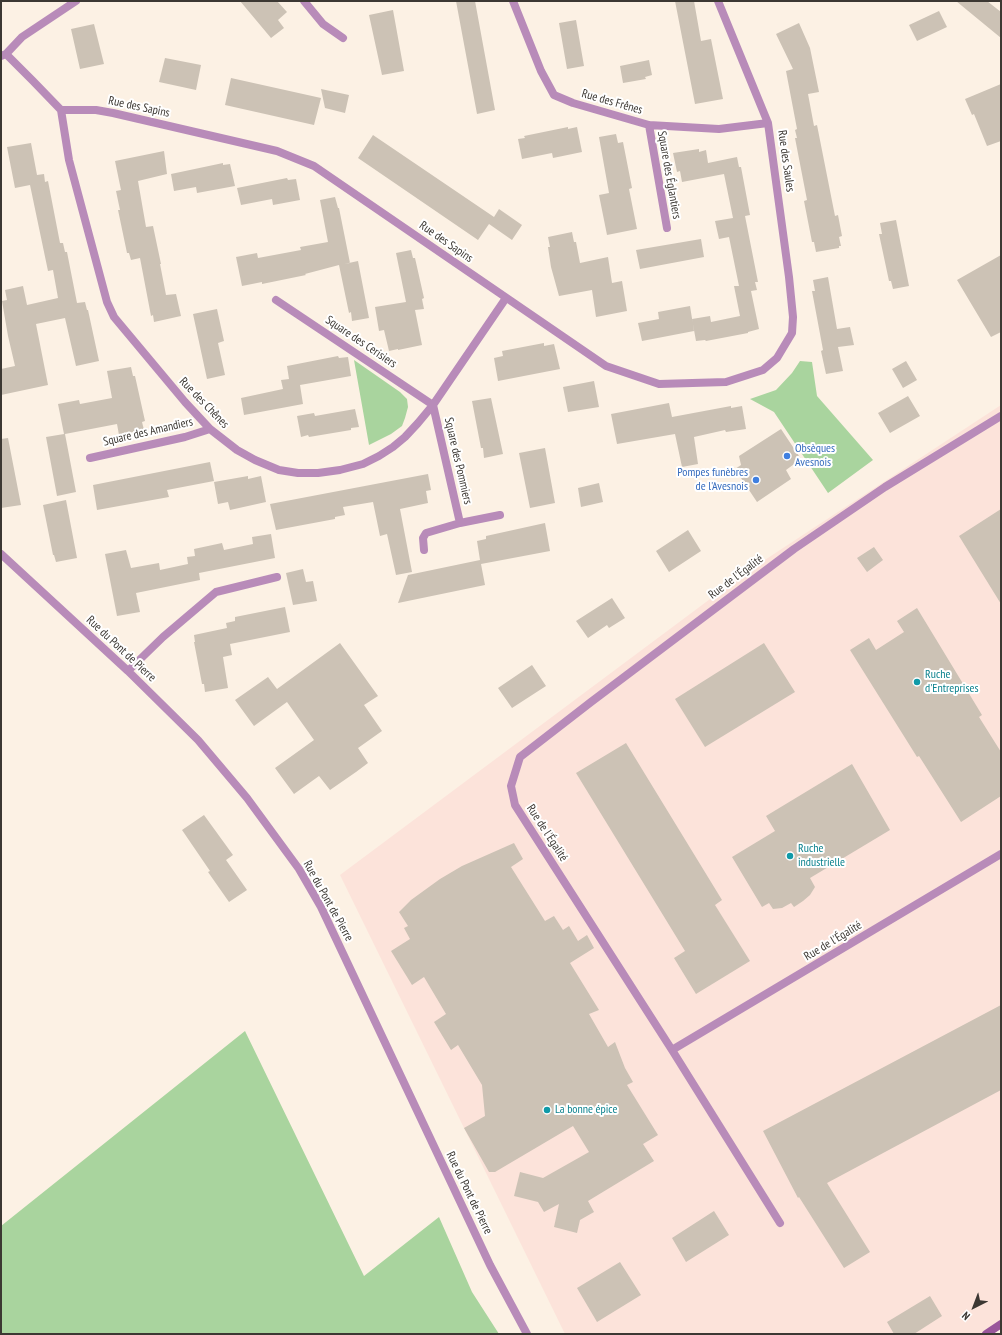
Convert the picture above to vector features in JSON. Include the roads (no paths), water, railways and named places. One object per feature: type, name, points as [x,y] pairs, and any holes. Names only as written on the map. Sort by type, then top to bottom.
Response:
[{"type":"street","points":[[61,110],[33,81],[3,55],[22,37],[76,1]]},
{"type":"street","points":[[304,1],[323,24],[343,38]]},
{"type":"street","name":"Rue des Frênes","points":[[513,1],[541,71],[554,96],[648,125],[719,128],[768,123]]},
{"type":"street","name":"Rue des Saules","points":[[718,1],[768,123],[790,277],[794,317],[792,333]]},
{"type":"street","name":"Rue des Sapins","points":[[61,110],[96,110],[113,113],[277,151],[314,166],[606,366],[659,384],[726,382],[762,370],[777,358],[792,333]]},
{"type":"street","name":"Rue des Chênes","points":[[61,110],[69,160],[107,302],[114,317],[185,402],[210,429],[237,450],[255,460],[279,470],[298,473],[318,473],[340,470],[363,464],[393,447],[405,437],[433,405],[506,298]]},
{"type":"street","name":"Square des Églantiers","points":[[648,125],[667,228]]},
{"type":"street","name":"Square des Cerisiers","points":[[276,300],[433,405]]},
{"type":"street","name":"Square des Pommiers","points":[[433,405],[460,523]]},
{"type":"street","name":"Rue de l'Égalité","points":[[1001,416],[885,487],[794,549],[591,702],[520,757],[511,786],[515,805],[672,1050],[1001,854]]},
{"type":"street","name":"Square des Amandiers","points":[[90,458],[185,437],[210,429]]},
{"type":"street","name":"Square des Pommiers","points":[[424,550],[423,538],[426,533],[460,523],[500,515]]},
{"type":"street","name":"Rue du Pont de Pierre","points":[[1,554],[128,671],[198,740],[251,803],[298,869],[324,914],[490,1265],[527,1334]]},
{"type":"street","points":[[128,671],[163,637],[216,592],[277,577]]},
{"type":"street","points":[[672,1050],[780,1223]]},
{"type":"street","points":[[986,1334],[1001,1324]]},
{"type":"place","name":"Obsèques Avesnois","points":[[787,456]]},
{"type":"place","name":"Pompes funèbres de l'Avesnois","points":[[756,480]]},
{"type":"place","name":"Ruche d'Entreprises","points":[[917,682]]},
{"type":"place","name":"Ruche industrielle","points":[[790,856]]},
{"type":"place","name":"La bonne épice","points":[[547,1110]]}]
